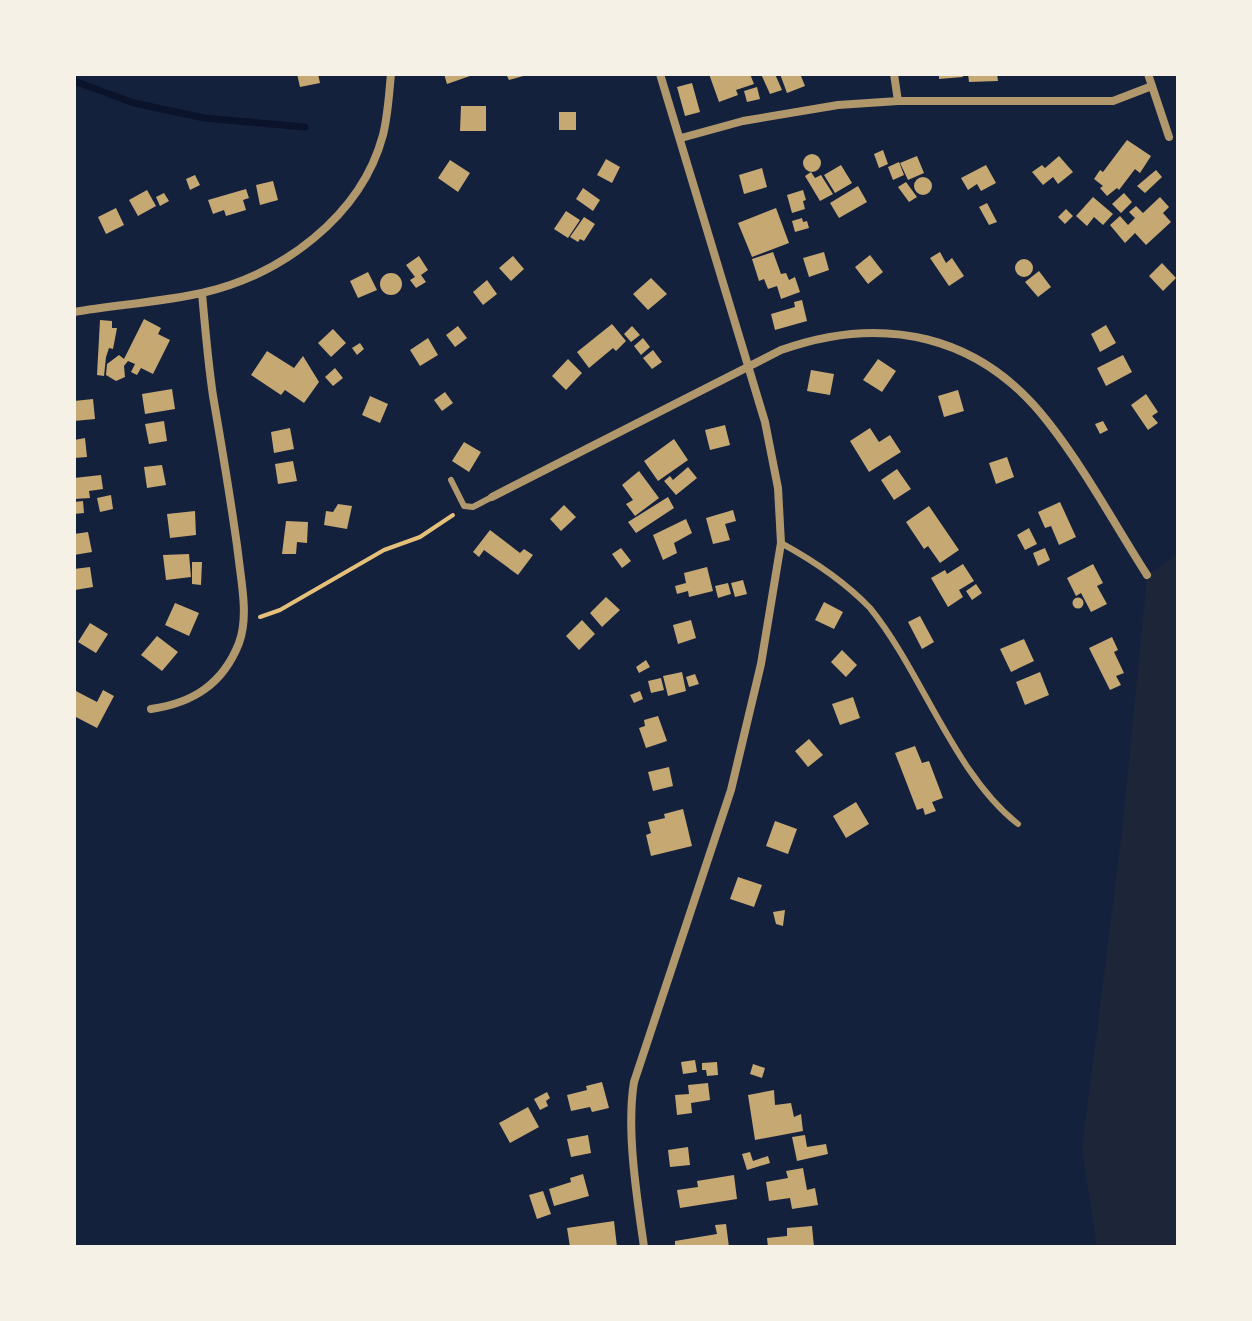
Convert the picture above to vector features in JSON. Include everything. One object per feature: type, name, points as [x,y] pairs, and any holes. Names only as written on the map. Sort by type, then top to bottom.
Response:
[{"type":"street","points":[[74,312],[202,293],[247,279],[284,260],[327,226],[347,203],[374,159],[383,136],[391,74]]},
{"type":"street","points":[[644,1247],[630,1102],[731,790],[761,664],[781,543],[774,460],[750,366],[660,74]]},
{"type":"street","points":[[894,74],[898,101]]},
{"type":"street","points":[[1148,74],[1169,137]]},
{"type":"street","points":[[681,138],[743,121],[801,111],[898,101],[1113,101],[1152,86]]},
{"type":"street","points":[[151,709],[172,706],[217,681],[240,640],[243,600],[202,293]]},
{"type":"street","points":[[492,497],[781,350],[809,340],[856,333],[900,334],[937,340],[965,352],[1005,377],[1049,422],[1147,575]]},
{"type":"lane","points":[[451,480],[464,506],[473,507],[492,497]]},
{"type":"lane","points":[[781,543],[812,560],[870,608],[958,750],[1000,810],[1018,824]]},
{"type":"path","points":[[242,619],[265,617],[280,610],[384,550],[420,537],[464,506]]},
{"type":"shaded area","points":[[1178,553],[1178,1247],[1097,1247],[1082,1149],[1122,832],[1147,576]]},
{"type":"building","points":[[297,74],[318,74],[320,83],[300,87]]},
{"type":"building","points":[[444,74],[469,74],[470,76],[447,84]]},
{"type":"building","points":[[506,74],[527,74],[527,75],[509,80]]},
{"type":"building","points":[[709,74],[750,74],[754,84],[736,90],[738,95],[719,102]]},
{"type":"building","points":[[761,74],[775,74],[782,90],[770,94]]},
{"type":"building","points":[[780,74],[807,74],[801,76],[805,86],[787,93]]},
{"type":"building","points":[[939,74],[962,74],[963,77],[939,79]]},
{"type":"building","points":[[968,74],[997,74],[998,81],[969,82]]},
{"type":"building","points":[[692,83],[700,112],[685,116],[677,87]]},
{"type":"building","points":[[757,87],[760,99],[747,102],[744,91]]},
{"type":"building","points":[[461,106],[486,106],[486,131],[460,131]]},
{"type":"building","points":[[559,112],[576,112],[576,130],[559,130]]},
{"type":"building","points":[[1127,140],[1151,156],[1140,173],[1135,169],[1119,190],[1117,188],[1107,196],[1100,188],[1103,186],[1094,179]]},
{"type":"building","points":[[883,150],[888,164],[879,168],[874,154]]},
{"type":"building","points":[[812,154],[821,163],[812,172],[803,163]]},
{"type":"building","points":[[917,156],[924,173],[908,180],[900,163]]},
{"type":"building","points":[[1059,156],[1073,172],[1058,184],[1053,177],[1043,185],[1032,172],[1042,165],[1045,168]]},
{"type":"building","points":[[606,159],[620,167],[612,183],[597,175]]},
{"type":"building","points":[[450,160],[470,173],[458,192],[438,178]]},
{"type":"building","points":[[899,162],[904,175],[893,180],[888,167]]},
{"type":"building","points":[[841,165],[852,183],[835,193],[824,175]]},
{"type":"building","points":[[986,165],[996,183],[981,191],[977,184],[968,190],[961,178]]},
{"type":"building","points":[[762,168],[767,187],[744,194],[739,175]]},
{"type":"building","points":[[1156,170],[1162,177],[1145,193],[1137,186]]},
{"type":"building","points":[[811,172],[815,178],[821,175],[833,194],[820,201],[805,176]]},
{"type":"building","points":[[195,175],[200,185],[190,190],[186,179]]},
{"type":"building","points":[[923,177],[932,186],[923,195],[914,186]]},
{"type":"building","points":[[273,181],[278,200],[260,205],[256,185]]},
{"type":"building","points":[[906,182],[917,197],[909,202],[898,187]]},
{"type":"building","points":[[858,186],[867,202],[839,218],[830,203]]},
{"type":"building","points":[[583,188],[600,200],[593,211],[576,199]]},
{"type":"building","points":[[246,189],[249,198],[243,200],[246,210],[226,216],[224,210],[213,214],[208,200]]},
{"type":"building","points":[[147,190],[156,206],[138,216],[129,200]]},
{"type":"building","points":[[803,190],[805,209],[792,213],[787,195]]},
{"type":"building","points":[[164,193],[169,201],[160,206],[156,197]]},
{"type":"building","points":[[1124,193],[1132,202],[1121,213],[1112,204]]},
{"type":"building","points":[[1093,197],[1113,214],[1103,225],[1094,217],[1087,226],[1076,216]]},
{"type":"building","points":[[1160,197],[1169,207],[1163,213],[1171,222],[1146,245],[1135,233],[1125,243],[1110,225],[1120,216],[1128,225],[1135,218],[1129,212],[1136,206],[1143,213]]},
{"type":"building","points":[[987,203],[997,222],[989,225],[979,207]]},
{"type":"building","points":[[116,208],[124,225],[106,234],[98,217]]},
{"type":"building","points":[[776,208],[789,243],[752,257],[738,223]]},
{"type":"building","points":[[1066,209],[1073,216],[1065,224],[1058,217]]},
{"type":"building","points":[[566,211],[580,220],[568,238],[554,229]]},
{"type":"building","points":[[584,217],[595,224],[584,241],[580,239],[578,242],[570,237]]},
{"type":"building","points":[[802,218],[809,228],[795,232],[792,221]]},
{"type":"building","points":[[773,252],[781,274],[786,273],[789,280],[795,277],[800,292],[781,299],[777,286],[768,289],[764,279],[759,281],[752,259]]},
{"type":"building","points":[[824,252],[829,270],[809,277],[803,258]]},
{"type":"building","points":[[940,252],[946,263],[952,258],[964,276],[949,286],[930,258]]},
{"type":"building","points":[[870,255],[883,272],[868,284],[855,267]]},
{"type":"building","points":[[419,256],[428,270],[421,275],[426,282],[416,288],[410,280],[415,277],[406,265]]},
{"type":"building","points":[[513,256],[524,269],[511,281],[499,268]]},
{"type":"building","points":[[1024,259],[1033,268],[1024,277],[1015,268]]},
{"type":"building","points":[[1162,263],[1176,278],[1163,291],[1149,276]]},
{"type":"building","points":[[1039,271],[1051,287],[1038,297],[1025,282]]},
{"type":"building","points":[[368,272],[377,290],[358,298],[350,281]]},
{"type":"building","points":[[391,273],[399,276],[402,284],[399,292],[391,295],[383,292],[380,284],[383,276]]},
{"type":"building","points":[[651,278],[667,294],[648,310],[633,294]]},
{"type":"building","points":[[487,280],[497,294],[483,305],[473,292]]},
{"type":"building","points":[[802,300],[807,321],[775,330],[771,314],[795,307],[794,302]]},
{"type":"building","points":[[144,319],[161,328],[158,334],[170,340],[153,374],[141,368],[137,375],[131,372],[135,364],[128,361],[124,366],[125,377],[116,381],[106,375],[107,364],[119,355],[124,359]]},
{"type":"building","points":[[100,320],[112,321],[112,328],[117,328],[113,349],[109,348],[106,357],[104,376],[97,375]]},
{"type":"building","points":[[612,324],[626,341],[589,368],[577,352]]},
{"type":"building","points":[[1106,325],[1116,343],[1100,352],[1091,334]]},
{"type":"building","points":[[458,326],[467,338],[455,347],[446,335]]},
{"type":"building","points":[[632,326],[640,335],[631,342],[624,334]]},
{"type":"building","points":[[333,329],[346,343],[331,357],[318,343]]},
{"type":"building","points":[[428,338],[438,355],[420,366],[410,350]]},
{"type":"building","points":[[643,338],[650,347],[641,355],[634,346]]},
{"type":"building","points":[[360,343],[364,349],[357,355],[352,348]]},
{"type":"building","points":[[653,350],[662,362],[652,369],[643,358]]},
{"type":"building","points":[[267,351],[294,368],[303,356],[319,382],[304,403],[285,390],[281,395],[251,375]]},
{"type":"building","points":[[1123,355],[1132,372],[1106,386],[1097,368]]},
{"type":"building","points":[[568,359],[582,373],[566,390],[552,376]]},
{"type":"building","points":[[878,359],[896,371],[882,392],[863,380]]},
{"type":"building","points":[[335,368],[343,378],[333,386],[325,377]]},
{"type":"building","points":[[811,370],[834,374],[830,395],[807,391]]},
{"type":"building","points":[[172,389],[175,409],[145,414],[142,394]]},
{"type":"building","points":[[958,390],[964,411],[944,417],[938,396]]},
{"type":"building","points":[[445,392],[453,403],[442,411],[434,400]]},
{"type":"building","points":[[1146,394],[1158,412],[1152,416],[1158,423],[1148,430],[1131,405]]},
{"type":"building","points":[[370,396],[388,404],[380,423],[362,415]]},
{"type":"building","points":[[93,399],[95,419],[74,421],[74,401]]},
{"type":"building","points":[[164,421],[167,441],[149,444],[145,424]]},
{"type":"building","points":[[1103,421],[1108,430],[1100,434],[1095,424]]},
{"type":"building","points":[[725,425],[730,445],[710,450],[705,430]]},
{"type":"building","points":[[290,428],[294,449],[274,453],[271,432]]},
{"type":"building","points":[[870,428],[879,442],[890,435],[901,452],[869,472],[850,441]]},
{"type":"building","points":[[85,438],[87,457],[74,458],[74,440]]},
{"type":"building","points":[[674,439],[688,460],[658,481],[644,461]]},
{"type":"building","points":[[464,442],[481,452],[469,472],[452,461]]},
{"type":"building","points":[[1007,457],[1014,477],[996,484],[989,463]]},
{"type":"building","points":[[293,461],[297,481],[278,484],[275,464]]},
{"type":"building","points":[[162,465],[166,485],[147,488],[144,467]]},
{"type":"building","points":[[688,467],[697,478],[676,495],[664,481],[670,476],[673,480]]},
{"type":"building","points":[[897,469],[911,489],[894,500],[881,480]]},
{"type":"building","points":[[639,471],[659,498],[635,516],[626,504],[633,500],[622,485]]},
{"type":"building","points":[[101,475],[103,489],[89,491],[90,498],[74,499],[74,478]]},
{"type":"building","points":[[111,495],[113,509],[100,512],[97,498]]},
{"type":"building","points":[[668,497],[674,508],[636,533],[628,522]]},
{"type":"building","points":[[83,501],[84,513],[74,514],[74,502]]},
{"type":"building","points":[[1060,502],[1076,537],[1059,545],[1051,526],[1045,528],[1038,512]]},
{"type":"building","points":[[338,504],[352,506],[347,529],[324,525],[326,511],[333,512]]},
{"type":"building","points":[[564,505],[576,517],[561,531],[550,519]]},
{"type":"building","points":[[929,506],[959,550],[940,563],[928,546],[924,549],[906,522]]},
{"type":"building","points":[[733,510],[736,521],[725,524],[730,540],[713,544],[706,518]]},
{"type":"building","points":[[195,511],[196,535],[170,538],[167,514]]},
{"type":"building","points":[[686,519],[692,533],[674,543],[677,553],[663,560],[653,535]]},
{"type":"building","points":[[286,521],[308,522],[307,543],[297,542],[296,554],[282,554]]},
{"type":"building","points":[[1029,528],[1037,544],[1025,550],[1017,535]]},
{"type":"building","points":[[490,530],[520,553],[524,549],[533,555],[518,575],[484,550],[479,557],[473,552]]},
{"type":"building","points":[[88,532],[92,552],[74,555],[74,534]]},
{"type":"building","points":[[621,548],[631,561],[622,568],[612,554]]},
{"type":"building","points":[[1045,548],[1050,560],[1038,566],[1033,553]]},
{"type":"building","points":[[189,554],[191,577],[166,580],[163,555]]},
{"type":"building","points":[[192,562],[202,562],[201,585],[192,584]]},
{"type":"building","points":[[963,564],[974,581],[959,590],[963,597],[948,607],[931,578],[945,570],[947,574]]},
{"type":"building","points":[[1093,564],[1103,583],[1097,586],[1107,604],[1091,612],[1081,593],[1076,596],[1067,578]]},
{"type":"building","points":[[90,567],[93,587],[75,590],[74,569]]},
{"type":"building","points":[[707,567],[713,591],[689,597],[688,591],[677,594],[675,586],[686,583],[684,573]]},
{"type":"building","points":[[743,580],[747,594],[735,597],[731,583]]},
{"type":"building","points":[[728,583],[731,594],[718,598],[715,586]]},
{"type":"building","points":[[976,584],[982,593],[972,600],[966,591]]},
{"type":"building","points":[[606,597],[620,610],[602,627],[590,613]]},
{"type":"building","points":[[1078,598],[1083,603],[1078,608],[1073,603]]},
{"type":"building","points":[[824,602],[843,612],[834,629],[815,620]]},
{"type":"building","points":[[175,603],[199,613],[189,636],[165,625]]},
{"type":"building","points":[[920,616],[934,642],[922,649],[908,622]]},
{"type":"building","points":[[582,620],[595,634],[579,650],[566,636]]},
{"type":"building","points":[[691,620],[696,638],[678,644],[673,625]]},
{"type":"building","points":[[90,623],[108,634],[96,653],[78,642]]},
{"type":"building","points":[[157,636],[178,652],[162,671],[141,655]]},
{"type":"building","points":[[1112,637],[1118,650],[1114,652],[1124,673],[1116,676],[1121,685],[1110,690],[1089,648]]},
{"type":"building","points":[[1024,639],[1034,661],[1011,672],[1000,649]]},
{"type":"building","points":[[842,650],[857,665],[846,677],[831,662]]},
{"type":"building","points":[[646,660],[650,667],[639,673],[636,667]]},
{"type":"building","points":[[682,672],[686,691],[668,696],[663,676]]},
{"type":"building","points":[[1040,672],[1049,695],[1025,705],[1016,682]]},
{"type":"building","points":[[695,674],[699,684],[689,687],[686,677]]},
{"type":"building","points":[[661,678],[664,690],[651,693],[648,681]]},
{"type":"building","points":[[74,690],[97,702],[103,690],[114,696],[97,728],[74,716]]},
{"type":"building","points":[[640,691],[643,699],[634,703],[630,695]]},
{"type":"building","points":[[853,697],[860,718],[840,725],[832,704]]},
{"type":"building","points":[[658,716],[667,741],[646,748],[639,728],[645,726],[644,720]]},
{"type":"building","points":[[809,739],[823,755],[808,767],[795,751]]},
{"type":"building","points":[[915,746],[922,763],[929,761],[943,798],[932,802],[936,811],[925,815],[923,808],[917,810],[895,753]]},
{"type":"building","points":[[669,767],[673,786],[653,791],[648,772]]},
{"type":"building","points":[[856,802],[869,824],[846,838],[833,816]]},
{"type":"building","points":[[683,809],[692,846],[651,856],[646,835],[651,833],[648,822]]},
{"type":"building","points":[[775,821],[797,829],[788,854],[766,846]]},
{"type":"building","points":[[738,877],[762,885],[754,907],[730,899]]},
{"type":"building","points":[[785,910],[783,926],[776,924],[773,912]]},
{"type":"building","points":[[695,1060],[697,1072],[683,1074],[681,1062]]},
{"type":"building","points":[[717,1062],[718,1075],[707,1076],[706,1070],[702,1070],[702,1063]]},
{"type":"building","points":[[753,1064],[765,1068],[762,1078],[750,1074]]},
{"type":"building","points":[[602,1082],[609,1108],[592,1112],[590,1107],[571,1111],[567,1095]]},
{"type":"building","points":[[708,1083],[710,1100],[691,1103],[692,1113],[677,1115],[675,1095],[689,1094],[688,1085]]},
{"type":"building","points":[[774,1090],[775,1105],[791,1103],[794,1117],[801,1114],[803,1131],[755,1140],[748,1095]]},
{"type":"building","points":[[547,1092],[550,1098],[546,1101],[548,1106],[540,1110],[534,1099]]},
{"type":"building","points":[[528,1107],[539,1127],[510,1143],[499,1123]]},
{"type":"building","points":[[588,1135],[591,1153],[571,1157],[567,1139]]},
{"type":"building","points":[[805,1135],[807,1147],[826,1144],[828,1154],[797,1161],[792,1137]]},
{"type":"building","points":[[688,1147],[690,1165],[670,1167],[668,1150]]},
{"type":"building","points":[[750,1152],[753,1161],[768,1156],[770,1163],[747,1170],[742,1154]]},
{"type":"building","points":[[803,1168],[807,1190],[815,1188],[818,1205],[792,1209],[790,1198],[769,1201],[766,1182],[788,1178],[786,1171]]},
{"type":"building","points":[[583,1174],[589,1196],[554,1206],[549,1189],[571,1182],[570,1178]]},
{"type":"building","points":[[734,1175],[737,1199],[680,1208],[677,1190],[698,1187],[697,1181]]},
{"type":"building","points":[[543,1191],[551,1214],[537,1219],[529,1195]]},
{"type":"building","points":[[614,1221],[617,1247],[570,1247],[567,1228]]},
{"type":"building","points":[[726,1224],[729,1247],[675,1247],[675,1241],[717,1234],[715,1225]]},
{"type":"building","points":[[812,1226],[814,1247],[768,1247],[767,1238],[787,1236],[787,1228]]},
{"type":"waterway","points":[[74,81],[134,103],[204,118],[305,127]]}]
